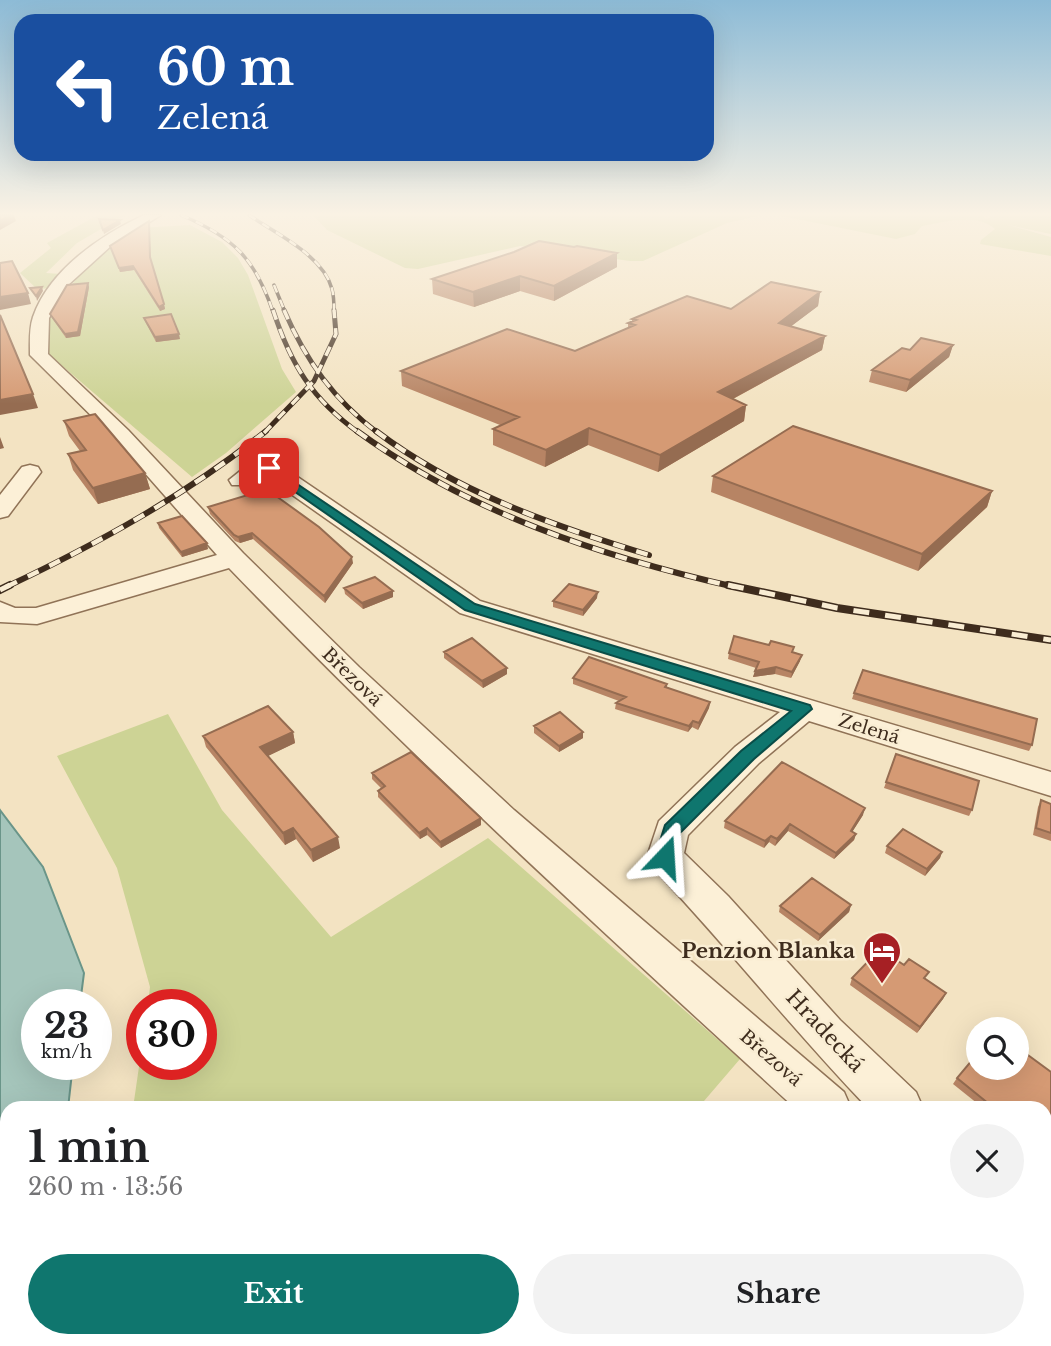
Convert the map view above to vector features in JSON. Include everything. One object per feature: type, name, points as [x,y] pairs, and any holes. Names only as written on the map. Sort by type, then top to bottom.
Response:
[{"type":"street","name":"Březová","points":[[67,278],[44,310],[38,331],[39,355],[121,434],[234,558],[348,674],[502,819],[820,1101]]},
{"type":"street","name":"Zelená","points":[[240,480],[257,469],[269,468],[470,607],[1051,784]]},
{"type":"street","points":[[0,511],[30,472]]},
{"type":"street","points":[[0,610],[9,616],[37,616],[234,558]]},
{"type":"street","name":"Hradecká","points":[[804,709],[747,755],[671,830],[665,857],[714,907],[825,1034],[893,1101]]},
{"type":"green space","points":[[25,278],[59,278],[54,288],[37,289]]},
{"type":"green space","points":[[77,278],[249,278],[282,369],[296,392],[226,453],[192,477],[46,352],[49,313]]},
{"type":"green space","points":[[168,714],[222,810],[331,937],[488,838],[740,1059],[704,1101],[134,1101],[137,1080],[217,1080],[217,989],[150,989],[117,868],[57,756]]},
{"type":"water","points":[[0,810],[43,867],[84,973],[82,989],[21,989],[21,1080],[71,1080],[69,1101],[0,1101]]},
{"type":"building","points":[[0,278],[20,278],[28,293],[0,297]]},
{"type":"building","points":[[140,278],[156,278],[164,304],[159,307]]},
{"type":"building","points":[[436,278],[515,278],[473,292],[432,279]]},
{"type":"building","points":[[526,278],[570,278],[554,286]]},
{"type":"building","points":[[771,282],[820,292],[779,323],[825,336],[718,392],[746,405],[660,455],[589,428],[546,450],[493,429],[519,417],[401,371],[507,329],[575,351],[635,325],[628,323],[636,320],[632,319],[687,296],[731,309]]},
{"type":"building","points":[[88,283],[78,332],[65,334],[50,314],[67,285]]},
{"type":"building","points":[[42,287],[36,296],[30,288]]},
{"type":"building","points":[[171,314],[179,334],[155,337],[144,318]]},
{"type":"building","points":[[0,315],[33,394],[0,400]]},
{"type":"building","points":[[921,338],[953,345],[910,380],[872,370],[902,348],[910,350]]},
{"type":"building","points":[[95,414],[145,473],[93,488],[68,454],[86,450],[64,421]]},
{"type":"building","points":[[793,426],[992,491],[922,554],[713,476]]},
{"type":"building","points":[[261,491],[266,495],[272,493],[319,527],[352,557],[324,596],[252,533],[238,537],[234,535],[208,507]]},
{"type":"building","points":[[182,516],[207,543],[181,552],[158,523]]},
{"type":"building","points":[[375,577],[393,591],[362,603],[344,588]]},
{"type":"building","points":[[569,584],[598,592],[583,610],[553,601]]},
{"type":"building","points":[[734,636],[769,645],[771,641],[794,647],[792,652],[802,655],[792,672],[776,667],[755,671],[759,662],[729,653]]},
{"type":"building","points":[[472,638],[507,668],[482,681],[444,652]]},
{"type":"building","points":[[589,657],[710,702],[699,723],[693,721],[689,726],[616,703],[626,697],[573,678]]},
{"type":"building","points":[[863,670],[1037,719],[1032,745],[854,693]]},
{"type":"building","points":[[268,706],[293,732],[260,747],[338,837],[311,850],[293,828],[283,833],[203,736]]},
{"type":"building","points":[[560,712],[583,732],[559,746],[534,726]]},
{"type":"building","points":[[411,752],[481,818],[440,842],[427,828],[419,833],[378,791],[385,786],[372,773]]},
{"type":"building","points":[[896,754],[979,781],[972,810],[886,782]]},
{"type":"building","points":[[782,762],[865,808],[851,831],[856,834],[836,853],[790,824],[777,839],[771,836],[765,841],[725,821]]},
{"type":"building","points":[[1041,800],[1051,804],[1051,833],[1036,828]]},
{"type":"building","points":[[903,829],[942,852],[927,869],[887,846]]},
{"type":"building","points":[[812,878],[851,905],[820,935],[780,906]]},
{"type":"building","points":[[880,949],[904,965],[909,959],[929,972],[924,978],[946,993],[920,1027],[852,978]]},
{"type":"building","points":[[1029,1056],[1051,1072],[1051,1101],[985,1101],[957,1078],[966,1067],[966,1080],[1029,1080]]},
{"type":"railway","points":[[258,278],[273,312]]},
{"type":"railway","points":[[327,278],[334,298],[334,310]]},
{"type":"railway","points":[[274,285],[285,312]]},
{"type":"railway","points":[[273,310],[287,348],[310,385]]},
{"type":"railway","points":[[284,310],[318,372]]},
{"type":"railway","points":[[318,372],[336,334],[334,310]]},
{"type":"railway","points":[[310,385],[318,372]]},
{"type":"railway","points":[[318,372],[348,407],[378,433]]},
{"type":"railway","points":[[266,431],[310,385]]},
{"type":"railway","points":[[310,385],[328,407],[359,433]]},
{"type":"railway","points":[[6,587],[75,553],[173,497],[266,431]]},
{"type":"railway","points":[[357,431],[444,485],[538,528],[635,561],[735,587]]},
{"type":"railway","points":[[376,431],[439,472],[507,505],[649,555]]},
{"type":"railway","points":[[6,587],[10,585]]},
{"type":"railway","points":[[728,585],[837,608],[1051,640]]},
{"type":"railway","points":[[0,590],[6,587]]},
{"type":"place","name":"Penzion Blanka","points":[[882,985]]},
{"type":"route","points":[[269,468],[470,607],[804,709],[747,755],[671,830],[665,857]]}]
